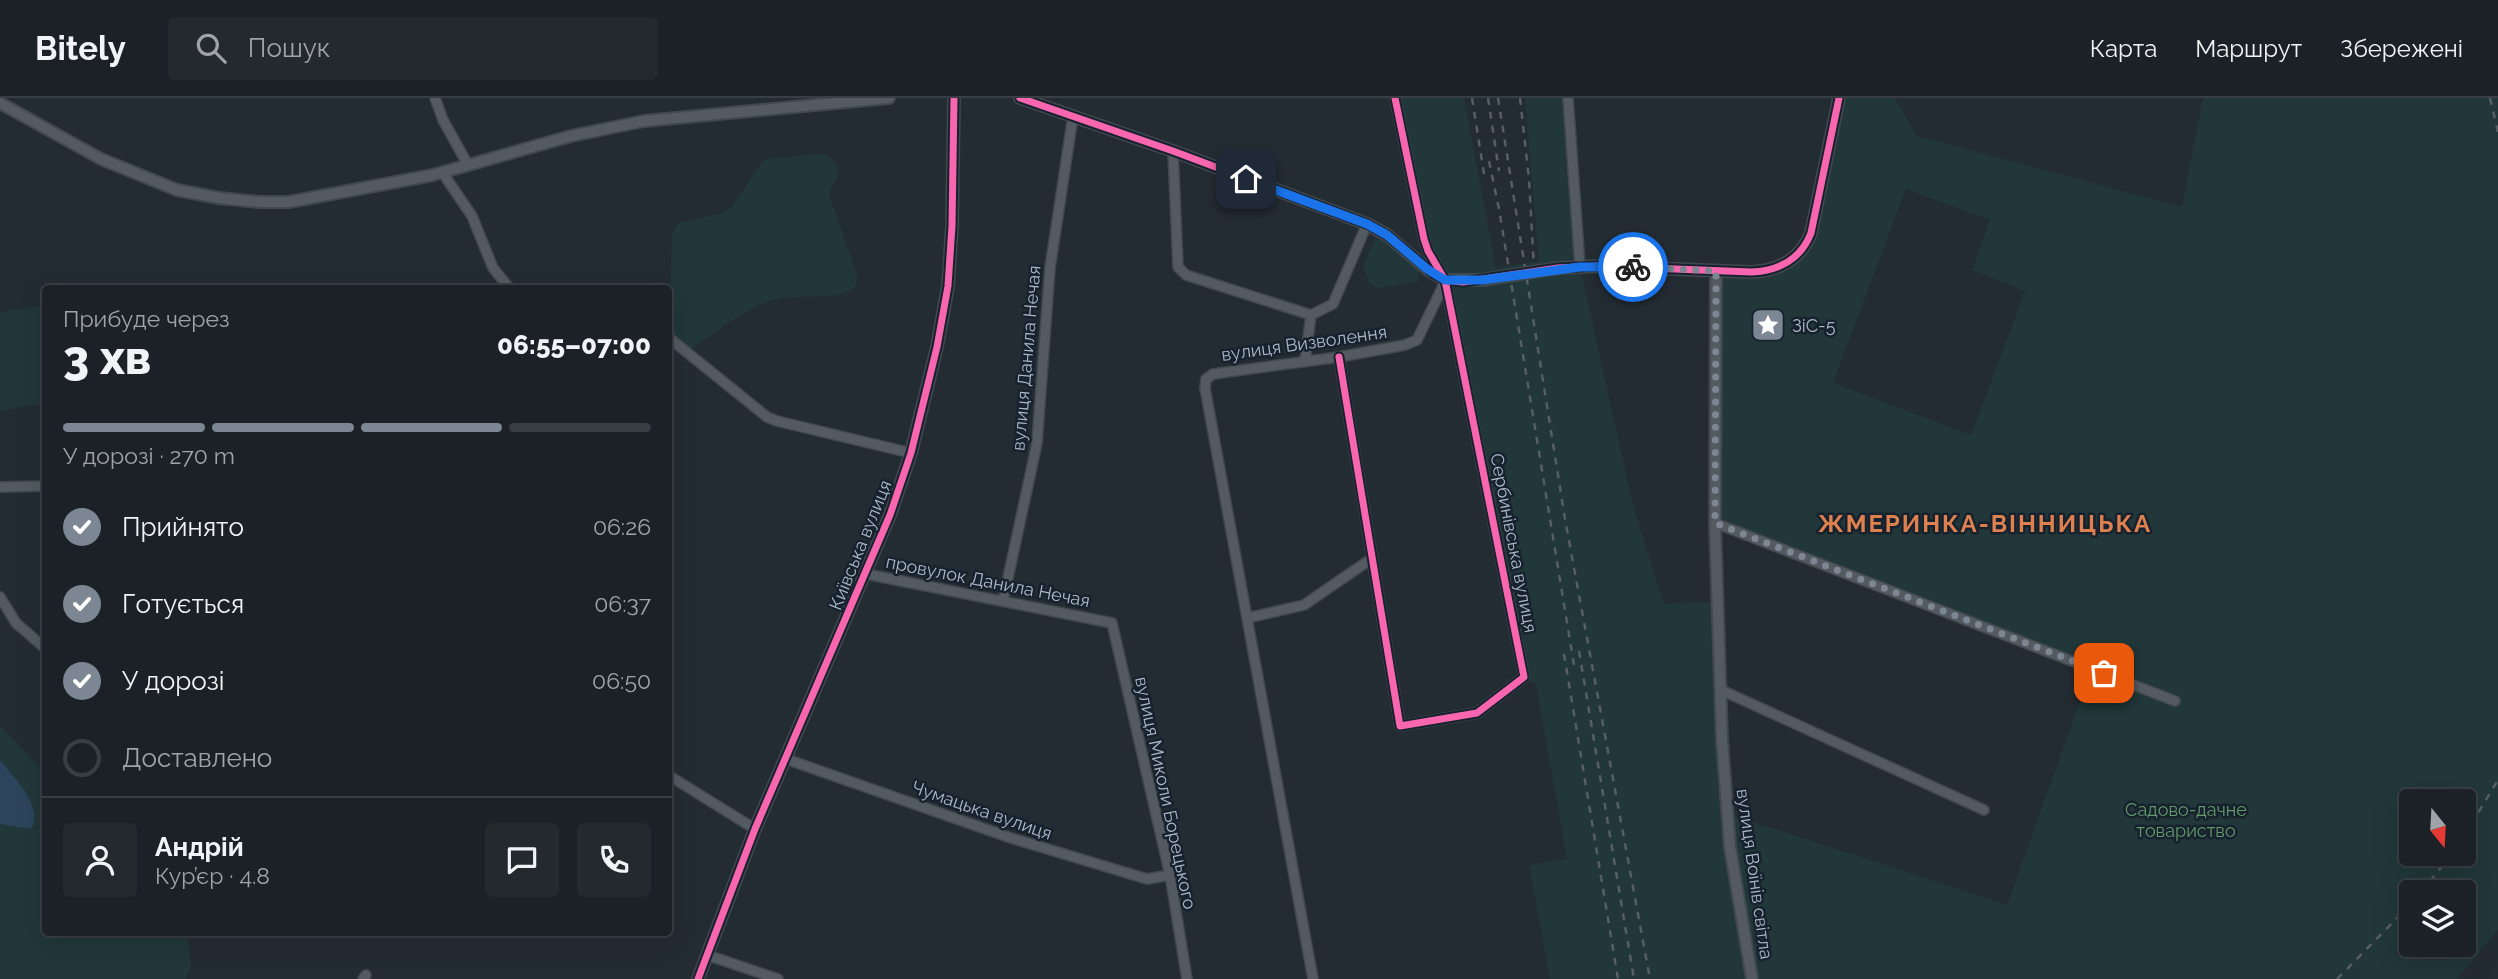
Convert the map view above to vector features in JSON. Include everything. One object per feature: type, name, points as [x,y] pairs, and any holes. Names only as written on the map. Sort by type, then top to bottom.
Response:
[{"type":"street","points":[[435,98],[443,120],[468,165]]},
{"type":"street","points":[[3,102],[102,159],[177,190],[219,198],[289,202],[442,173],[571,136],[644,121],[889,98]]},
{"type":"street","name":"Київська вулиця","points":[[698,979],[755,829],[897,498],[911,453],[937,347],[948,286],[954,98]]},
{"type":"street","points":[[1020,98],[1367,224],[1387,235],[1427,269],[1445,280],[1482,280],[1580,267],[1751,272],[1772,270],[1790,261],[1803,248],[1811,233],[1839,98]]},
{"type":"street","points":[[1568,98],[1580,267]]},
{"type":"street","points":[[1392,99],[1424,239],[1445,280]]},
{"type":"street","name":"вулиця Данила Нечая","points":[[1003,601],[1037,443],[1050,268],[1073,116]]},
{"type":"street","points":[[1173,152],[1178,267],[1186,275],[1311,315],[1333,304],[1367,224]]},
{"type":"street","points":[[442,173],[472,215],[502,285]]},
{"type":"street","name":"вулиця Воїнів світла","points":[[1716,271],[1715,523],[1721,690],[1730,847],[1752,979]]},
{"type":"street","name":"вулиця Визволення","points":[[1313,979],[1207,401],[1206,379],[1213,374],[1405,345],[1417,340],[1445,280]]},
{"type":"street","name":"Сербинівська вулиця","points":[[1371,559],[1400,726],[1477,713],[1524,677],[1445,280]]},
{"type":"street","points":[[1305,361],[1311,315]]},
{"type":"street","points":[[672,340],[767,417],[911,453]]},
{"type":"street","points":[[1247,618],[1304,606],[1371,559],[1339,357]]},
{"type":"street","points":[[0,487],[42,486]]},
{"type":"street","points":[[1715,523],[2175,701]]},
{"type":"street","name":"провулок Данила Нечая","points":[[866,574],[1105,620]]},
{"type":"street","points":[[0,597],[16,622],[42,645]]},
{"type":"street","name":"вулиця Миколи Борецького","points":[[1105,620],[1112,622],[1114,627],[1170,875],[1187,979]]},
{"type":"street","points":[[1721,690],[1984,810]]},
{"type":"street","name":"Чумацька вулиця","points":[[786,758],[1011,838],[1147,879],[1170,875]]},
{"type":"street","points":[[672,777],[755,829]]},
{"type":"street","points":[[707,955],[778,979]]},
{"type":"green space","name":"Садово-дачне товариство","points":[[1395,98],[1464,98],[1496,268],[1539,261],[1525,98],[1568,98],[1580,267],[1633,505],[1664,604],[1718,602],[1726,813],[2007,905],[2092,668],[1715,523],[1716,271],[1762,272],[1803,248],[1839,98],[1895,98],[1917,136],[2182,207],[2203,98],[2498,98],[2498,930],[2476,956],[2476,880],[2399,880],[2399,957],[2475,957],[2457,979],[1550,979],[1529,865],[1567,859],[1536,684],[1524,677],[1445,280],[1433,262]],"holes":[[[1906,189],[1990,220],[1972,270],[2025,291],[1971,435],[1833,383]]]},
{"type":"green space","points":[[822,154],[834,161],[839,173],[829,194],[857,275],[857,283],[854,288],[836,295],[783,298],[762,304],[729,322],[688,351],[672,339],[672,236],[677,224],[722,213],[731,208],[766,159]]},
{"type":"green space","points":[[1379,230],[1420,264],[1418,282],[1378,288],[1369,283],[1363,266]]},
{"type":"green space","points":[[42,305],[42,404],[0,411],[0,312]]},
{"type":"green space","points":[[0,726],[42,769],[42,936],[188,936],[191,966],[186,979],[0,979]]},
{"type":"water","points":[[0,760],[31,802],[34,820],[31,829],[0,824]]},
{"type":"railway","points":[[1472,98],[1484,174]]},
{"type":"railway","points":[[1488,98],[1499,171]]},
{"type":"railway","points":[[1498,98],[1565,519],[1650,979]]},
{"type":"railway","points":[[1520,98],[1529,179],[1534,269]]},
{"type":"railway","points":[[2490,98],[2498,132]]},
{"type":"railway","points":[[1489,161],[1574,665]]},
{"type":"railway","points":[[1579,651],[1634,979]]},
{"type":"railway","points":[[1564,654],[1618,979]]},
{"type":"railway","points":[[2476,816],[2498,780]]},
{"type":"railway","points":[[2431,880],[2442,866]]},
{"type":"railway","points":[[2337,979],[2399,916]]},
{"type":"cycle path","points":[[698,979],[755,829],[890,515],[911,453],[937,347],[948,286],[954,98]]},
{"type":"cycle path","points":[[1020,98],[1173,151],[1367,224],[1387,235],[1434,274],[1445,280],[1463,282],[1558,268],[1599,266],[1751,272],[1780,266],[1795,257],[1811,233],[1839,98]]},
{"type":"cycle path","points":[[1339,357],[1400,726],[1477,713],[1524,677],[1445,280],[1424,239],[1395,98]]},
{"type":"way so far","points":[[1633,267],[1716,271],[1715,523],[2104,673]]},
{"type":"place","name":"ЗіС-5","points":[[1768,325]]},
{"type":"district","name":"ЖМЕРИНКА-ВІННИЦЬКА","points":[[1985,523]]},
{"type":"route","points":[[1246,179],[1367,224],[1387,235],[1427,269],[1445,280],[1482,280],[1558,268],[1633,267]]}]
